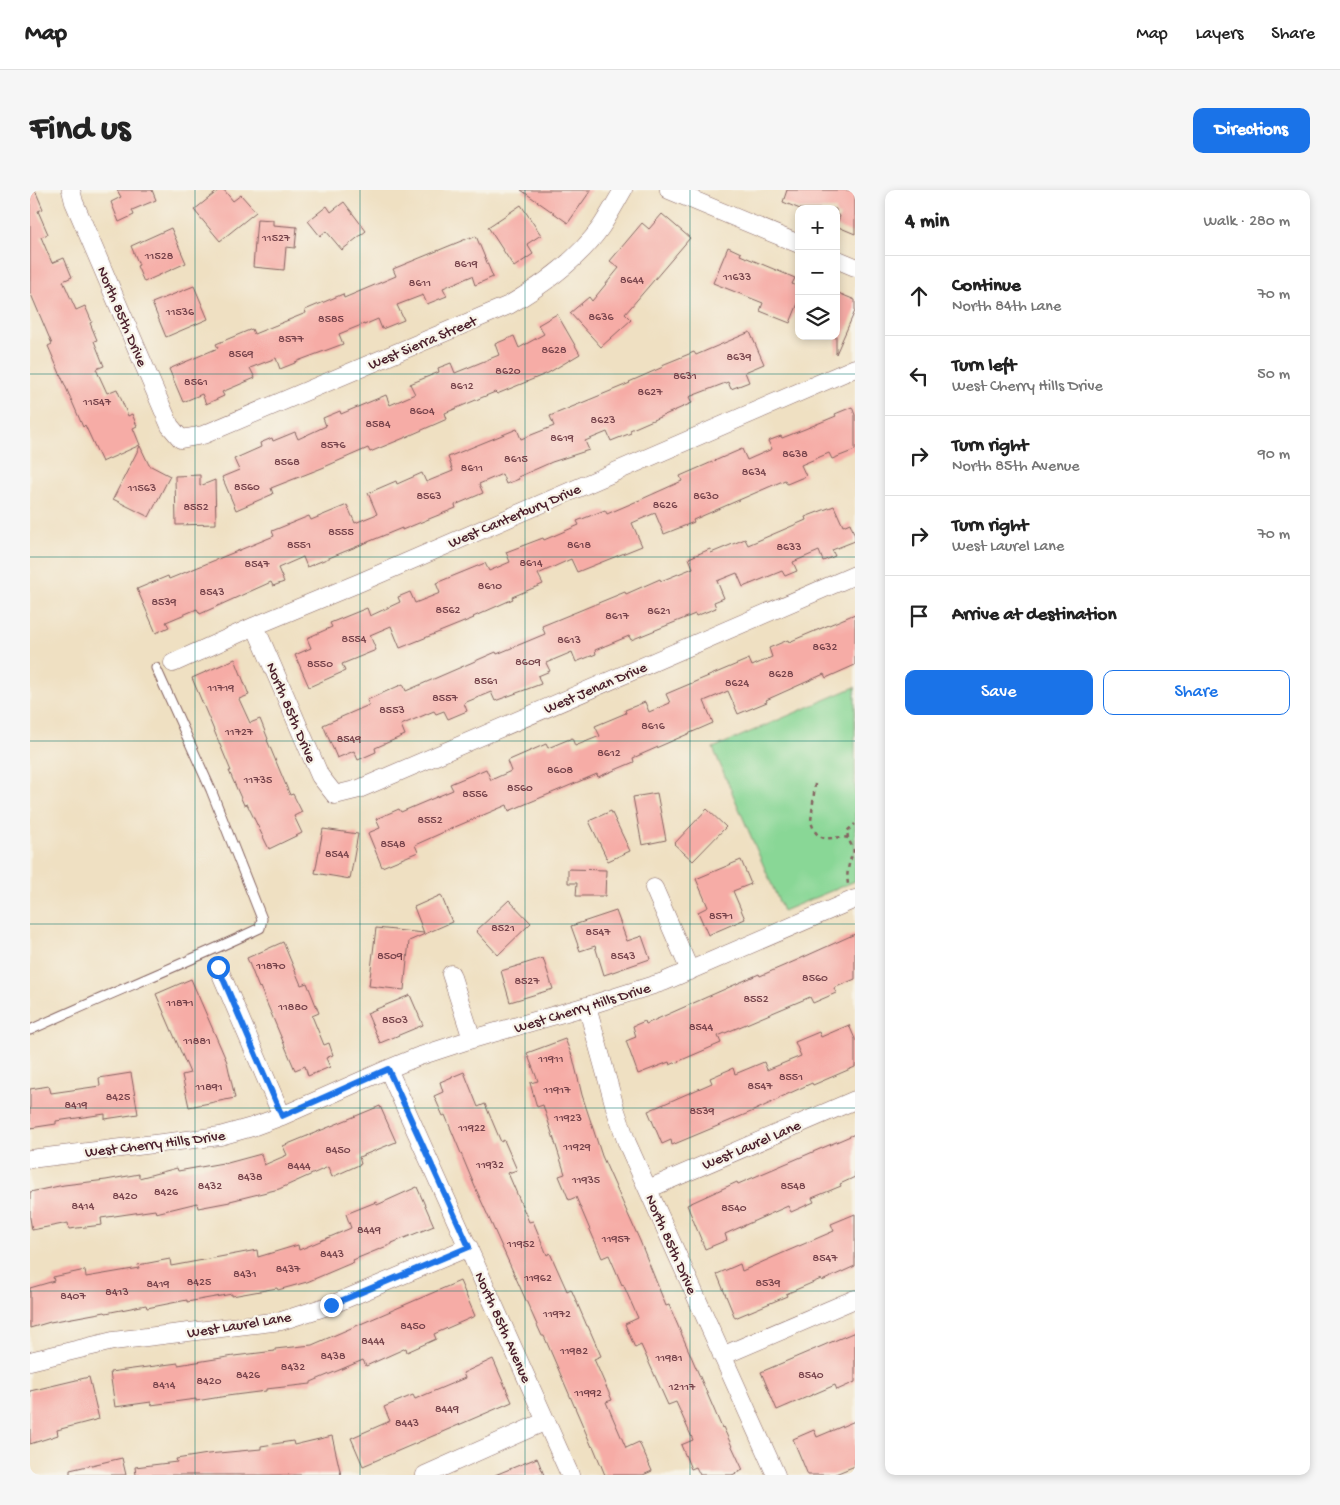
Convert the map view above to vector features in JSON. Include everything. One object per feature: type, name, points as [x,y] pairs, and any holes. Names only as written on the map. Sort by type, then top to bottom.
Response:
[{"type":"street","name":"North 85th Drive","points":[[71,190],[170,426],[182,438]]},
{"type":"street","name":"West Sierra Street","points":[[182,438],[203,435],[509,304],[538,288],[581,251],[600,229],[623,190]]},
{"type":"street","points":[[669,190],[795,242]]},
{"type":"street","points":[[840,261],[855,267]]},
{"type":"street","name":"West Canterbury Drive","points":[[165,665],[855,368]]},
{"type":"street","name":"West Jenan Drive","points":[[335,796],[359,789],[855,576]]},
{"type":"street","name":"North 85th Drive","points":[[255,626],[320,776],[335,796]]},
{"type":"street","points":[[654,888],[690,971]]},
{"type":"street","name":"West Cherry Hills Drive","points":[[30,1159],[220,1136],[252,1127],[282,1116],[417,1057],[647,988],[854,900]]},
{"type":"street","points":[[218,967],[282,1116]]},
{"type":"street","points":[[451,974],[472,1039]]},
{"type":"street","name":"North 85th Drive","points":[[587,1006],[622,1130],[776,1475]]},
{"type":"street","name":"North 85th Avenue","points":[[388,1069],[570,1475]]},
{"type":"street","name":"West Laurel Lane","points":[[648,1189],[855,1100]]},
{"type":"street","name":"West Laurel Lane","points":[[30,1361],[113,1341],[281,1321],[331,1305],[469,1247]]},
{"type":"street","points":[[722,1356],[855,1299]]},
{"type":"street","points":[[425,1475],[546,1421]]},
{"type":"lane","points":[[30,1030],[260,928],[262,919],[259,910],[211,790],[165,665]]},
{"type":"path","points":[[815,784],[812,827],[819,836],[824,838],[848,838]]},
{"type":"path","points":[[854,900],[847,881],[850,858],[854,851],[847,831],[855,824]]},
{"type":"green space","points":[[855,687],[855,881],[783,911],[713,748]]},
{"type":"building","points":[[30,190],[35,190],[43,209],[38,211],[48,234],[41,237],[52,263],[64,258],[72,277],[63,281],[76,310],[85,306],[92,322],[90,323],[97,340],[94,341],[104,366],[96,369],[107,393],[117,389],[128,416],[132,414],[137,426],[133,428],[140,445],[102,462],[85,425],[83,427],[48,346],[52,344],[30,292]]},
{"type":"building","points":[[117,190],[152,190],[156,200],[132,210],[134,215],[119,222],[111,202],[121,197]]},
{"type":"building","points":[[219,190],[224,190],[233,201],[241,195],[256,212],[220,241],[194,210]]},
{"type":"building","points":[[521,190],[591,190],[568,223]]},
{"type":"building","points":[[787,190],[849,190],[855,192],[855,234],[840,228],[840,205],[795,205],[795,207],[783,202]]},
{"type":"building","points":[[344,202],[366,231],[342,250],[326,231],[320,236],[308,221],[327,206],[331,212]]},
{"type":"building","points":[[521,205],[541,235],[527,244],[533,254],[514,267],[488,227]]},
{"type":"building","points":[[662,214],[690,238],[625,314],[631,320],[601,347],[570,313],[589,297],[592,301],[619,268],[610,261],[642,223],[649,229]]},
{"type":"building","points":[[257,219],[273,220],[273,225],[297,227],[295,248],[286,247],[284,270],[253,267]]},
{"type":"building","points":[[171,228],[186,263],[144,282],[131,246]]},
{"type":"building","points":[[476,236],[493,277],[475,285],[472,276],[443,288],[447,296],[427,304],[423,295],[397,305],[404,320],[382,329],[378,319],[364,324],[339,334],[343,344],[280,369],[276,358],[250,368],[255,378],[222,392],[224,396],[206,404],[202,394],[183,402],[169,369],[218,348],[216,344],[252,329],[254,334],[306,313],[305,310],[343,294],[344,298],[396,276],[393,269]]},
{"type":"building","points":[[728,247],[741,253],[740,255],[795,278],[792,284],[795,285],[795,311],[790,323],[760,311],[763,303],[713,283]]},
{"type":"building","points":[[194,286],[208,319],[166,337],[152,303]]},
{"type":"building","points":[[840,294],[855,300],[855,311],[836,354],[836,340],[840,340]]},
{"type":"building","points":[[557,314],[580,354],[548,373],[445,413],[447,419],[404,438],[370,452],[368,448],[271,488],[273,494],[236,510],[222,477],[239,470],[234,459],[261,447],[260,443],[272,438],[273,441],[295,432],[298,439],[326,426],[323,418],[340,411],[341,414],[386,395],[390,405],[415,394],[410,384],[439,372],[438,368],[451,363],[455,373],[499,355],[495,344],[514,336],[519,348],[544,334],[538,325]]},
{"type":"building","points":[[750,332],[764,364],[745,372],[749,382],[731,389],[728,382],[689,397],[692,403],[630,430],[631,433],[611,441],[607,432],[585,441],[589,450],[552,462],[506,484],[502,474],[479,484],[483,493],[455,505],[456,508],[402,530],[402,528],[307,567],[303,557],[278,568],[284,582],[273,586],[271,582],[200,614],[197,609],[166,622],[169,627],[156,633],[137,589],[168,576],[169,579],[274,536],[272,531],[309,516],[311,520],[347,505],[355,523],[377,514],[368,493],[396,481],[397,484],[422,473],[426,482],[453,471],[448,457],[517,429],[521,439],[554,426],[550,416],[630,383],[663,367],[662,365],[694,352],[696,355]]},
{"type":"building","points":[[852,407],[855,415],[855,450],[832,459],[829,453],[801,465],[806,476],[787,484],[785,480],[664,534],[655,513],[632,523],[642,546],[577,572],[571,559],[538,574],[543,584],[512,597],[513,599],[474,618],[400,648],[391,626],[370,635],[376,650],[342,664],[345,671],[309,687],[295,655],[311,648],[307,638],[332,627],[330,623],[367,608],[370,616],[400,602],[398,597],[410,592],[415,603],[440,593],[436,583],[485,563],[489,571],[510,562],[506,552],[543,538],[544,540],[579,525],[577,521],[605,510],[607,514],[642,499],[682,481],[680,476],[742,449],[747,460],[772,449],[768,441],[805,429]]},
{"type":"building","points":[[140,446],[149,465],[170,476],[149,517],[113,499]]},
{"type":"building","points":[[200,475],[200,486],[215,480],[216,524],[176,525],[175,476]]},
{"type":"building","points":[[834,506],[843,526],[850,523],[855,536],[855,541],[832,550],[835,556],[823,561],[819,551],[793,562],[797,571],[785,576],[782,571],[743,587],[737,573],[717,581],[724,598],[714,602],[716,608],[696,616],[695,614],[631,640],[629,636],[595,650],[596,654],[576,662],[572,652],[546,663],[550,671],[538,676],[541,684],[495,701],[491,692],[464,703],[467,711],[448,719],[444,711],[436,714],[434,711],[401,725],[405,735],[375,748],[376,752],[358,760],[354,751],[337,758],[323,725],[369,705],[367,700],[403,684],[406,691],[496,652],[497,654],[545,634],[542,626],[625,592],[626,594],[660,579],[661,581],[693,568],[689,558],[710,549],[711,553],[745,539],[748,545],[806,520],[805,517]]},
{"type":"building","points":[[855,614],[855,665],[826,678],[824,674],[738,714],[728,691],[704,701],[713,723],[633,758],[634,762],[598,777],[597,774],[509,811],[507,805],[455,827],[415,845],[418,852],[382,867],[368,833],[380,828],[376,819],[399,809],[401,812],[453,790],[450,784],[486,769],[491,780],[511,771],[507,761],[546,744],[548,748],[572,738],[575,746],[600,736],[595,726],[626,713],[625,710],[645,702],[649,712],[670,703],[666,694],[749,659],[752,666],[772,657],[769,648],[788,640],[789,642]]},
{"type":"building","points":[[235,659],[249,695],[239,699],[250,723],[260,719],[290,795],[293,794],[302,812],[294,816],[302,833],[269,849],[247,804],[244,805],[192,678]]},
{"type":"building","points":[[657,793],[666,840],[642,845],[633,797]]},
{"type":"building","points":[[707,809],[726,827],[693,861],[674,844]]},
{"type":"building","points":[[611,811],[630,851],[608,861],[589,821]]},
{"type":"building","points":[[323,829],[358,834],[350,879],[315,873]]},
{"type":"building","points":[[741,860],[751,884],[733,891],[745,919],[708,935],[698,912],[708,907],[696,879]]},
{"type":"building","points":[[568,869],[606,870],[605,896],[576,896],[577,883],[568,883]]},
{"type":"building","points":[[441,895],[452,922],[409,941],[404,990],[369,986],[376,928],[424,933],[414,907]]},
{"type":"building","points":[[509,900],[531,923],[498,955],[476,931]]},
{"type":"building","points":[[616,911],[627,941],[642,936],[650,959],[604,975],[595,946],[580,951],[571,926]]},
{"type":"building","points":[[855,934],[855,979],[834,988],[836,993],[813,1003],[810,997],[718,1036],[721,1043],[670,1065],[669,1062],[638,1074],[626,1041],[636,1037],[633,1026],[645,1021],[646,1024]]},
{"type":"building","points":[[283,942],[301,985],[307,983],[319,1013],[312,1016],[324,1045],[329,1043],[333,1055],[326,1058],[330,1067],[308,1076],[305,1066],[295,1070],[247,958]]},
{"type":"building","points":[[543,958],[553,989],[510,1002],[501,971]]},
{"type":"building","points":[[191,979],[227,1062],[235,1098],[189,1107],[182,1075],[190,1073],[156,994]]},
{"type":"building","points":[[410,995],[423,1025],[380,1043],[367,1013]]},
{"type":"building","points":[[849,1025],[855,1039],[855,1067],[813,1085],[812,1083],[751,1112],[672,1145],[671,1140],[662,1144],[648,1111],[712,1083],[710,1078],[733,1068],[735,1074],[764,1062],[767,1070],[801,1056],[795,1042],[819,1032],[821,1037]]},
{"type":"building","points":[[565,1039],[573,1058],[582,1095],[602,1156],[640,1241],[666,1306],[669,1305],[722,1428],[743,1470],[732,1475],[700,1475],[696,1467],[691,1469],[681,1445],[693,1440],[676,1402],[668,1405],[641,1345],[635,1348],[625,1324],[638,1318],[623,1284],[609,1255],[602,1258],[576,1197],[569,1200],[559,1176],[565,1174],[543,1105],[537,1107],[530,1083],[538,1081],[527,1053]]},
{"type":"building","points":[[464,1072],[478,1107],[485,1104],[501,1142],[504,1140],[517,1170],[508,1173],[529,1222],[533,1221],[547,1255],[550,1253],[567,1291],[571,1289],[601,1356],[594,1359],[612,1400],[606,1402],[626,1448],[639,1442],[652,1471],[643,1475],[605,1475],[544,1336],[542,1336],[475,1187],[445,1115],[443,1116],[434,1096],[443,1092],[440,1082]]},
{"type":"building","points":[[131,1073],[138,1114],[105,1119],[105,1114],[56,1121],[56,1124],[30,1128],[30,1089],[49,1086],[51,1093],[100,1086],[99,1078]]},
{"type":"building","points":[[380,1106],[396,1142],[359,1157],[361,1164],[332,1177],[328,1167],[279,1189],[230,1202],[198,1208],[197,1203],[156,1213],[155,1210],[101,1218],[102,1225],[69,1229],[68,1223],[32,1230],[30,1192],[139,1174],[139,1178],[177,1168],[178,1171],[224,1164],[261,1154],[264,1165],[287,1155],[283,1146]]},
{"type":"building","points":[[855,1134],[855,1177],[840,1184],[841,1186],[812,1198],[814,1202],[791,1212],[788,1206],[725,1234],[727,1240],[705,1249],[687,1205],[737,1182],[738,1184]]},
{"type":"building","points":[[417,1187],[434,1226],[353,1260],[354,1262],[307,1282],[278,1290],[277,1288],[187,1302],[187,1300],[147,1308],[146,1305],[50,1322],[30,1328],[30,1288],[54,1281],[53,1277],[85,1270],[86,1277],[139,1268],[138,1265],[170,1259],[171,1266],[257,1250],[258,1257],[298,1245],[299,1250],[351,1228],[346,1214],[376,1202],[377,1205]]},
{"type":"building","points":[[855,1214],[855,1266],[786,1294],[787,1296],[735,1318],[717,1274],[740,1264],[742,1271],[834,1231],[831,1224]]},
{"type":"building","points":[[460,1281],[475,1316],[434,1334],[436,1339],[407,1352],[406,1348],[366,1366],[363,1360],[311,1382],[311,1384],[266,1389],[266,1391],[196,1401],[196,1399],[151,1405],[151,1402],[115,1407],[110,1372],[178,1363],[178,1365],[275,1351],[275,1349],[312,1345]]},
{"type":"building","points":[[855,1332],[855,1382],[837,1390],[835,1385],[777,1410],[761,1372]]},
{"type":"building","points":[[493,1359],[512,1402],[363,1466],[351,1438],[390,1421],[384,1407],[413,1395],[415,1399],[465,1378],[463,1373]]},
{"type":"building","points":[[89,1377],[99,1419],[57,1430],[58,1435],[30,1444],[30,1391]]},
{"type":"building","points":[[855,1421],[855,1466],[833,1475],[808,1475],[793,1439],[814,1430],[817,1437]]},
{"type":"building","points":[[332,1436],[341,1475],[136,1475],[135,1467],[177,1462],[176,1459],[208,1454],[261,1449],[261,1446],[293,1441],[294,1445]]},
{"type":"building","points":[[122,1458],[126,1475],[70,1475],[70,1470]]},
{"type":"building","points":[[537,1458],[544,1475],[495,1475]]},
{"type":"route","points":[[218,967],[282,1116],[388,1069],[469,1247],[331,1305]]}]
